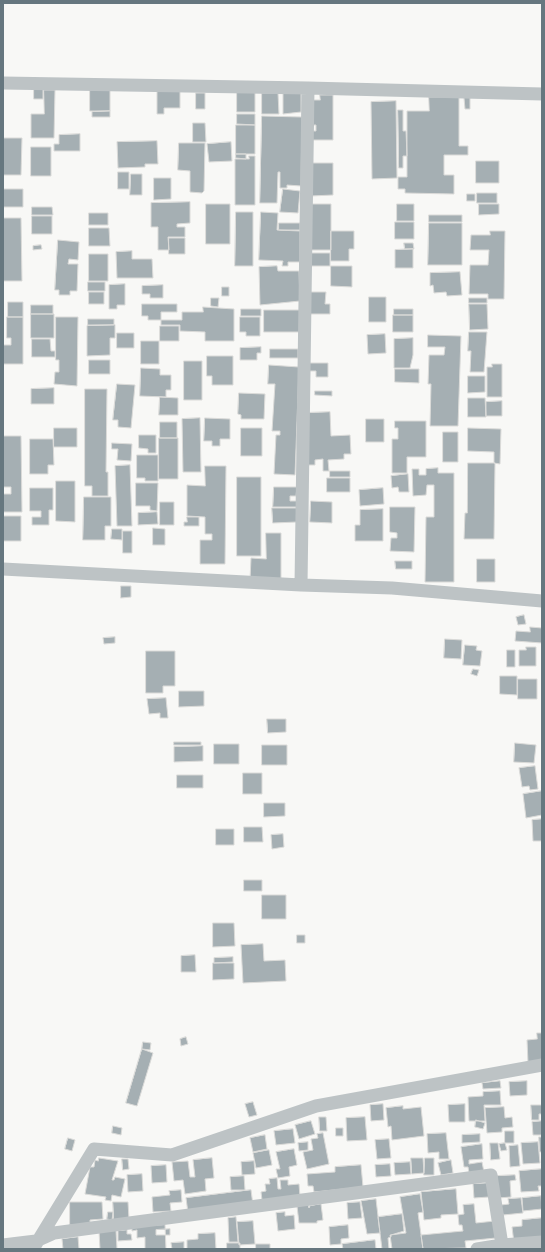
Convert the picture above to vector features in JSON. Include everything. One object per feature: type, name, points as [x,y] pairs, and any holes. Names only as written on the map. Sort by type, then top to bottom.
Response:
[{"type":"street","points":[[3,83],[308,88],[542,94]]},
{"type":"street","points":[[301,585],[308,88]]},
{"type":"street","points":[[3,569],[301,585],[392,588],[542,601]]},
{"type":"street","points":[[34,1245],[94,1150],[172,1155],[316,1106],[542,1065]]},
{"type":"street","points":[[3,1245],[34,1245],[54,1234],[491,1175],[502,1245]]},
{"type":"street","points":[[477,1249],[502,1245],[542,1242]]},
{"type":"building","points":[[34,87],[43,87],[43,99],[34,99]]},
{"type":"building","points":[[44,90],[55,90],[54,138],[31,138],[31,114],[44,114]]},
{"type":"building","points":[[90,90],[110,90],[110,111],[90,111]]},
{"type":"building","points":[[180,91],[180,108],[164,108],[164,114],[157,114],[157,92]]},
{"type":"building","points":[[237,92],[255,92],[255,112],[237,112]]},
{"type":"building","points":[[196,93],[205,93],[205,109],[196,109]]},
{"type":"building","points":[[262,93],[278,93],[279,114],[262,114]]},
{"type":"building","points":[[301,93],[301,112],[283,114],[283,94]]},
{"type":"building","points":[[320,95],[333,95],[333,140],[310,140],[310,131],[316,131],[316,125],[310,125],[310,100],[320,100]]},
{"type":"building","points":[[429,97],[459,97],[459,146],[468,146],[468,155],[444,155],[444,175],[454,175],[454,194],[405,193],[405,189],[398,189],[398,177],[407,177],[407,111],[429,111]]},
{"type":"building","points":[[470,97],[470,109],[465,109],[464,98]]},
{"type":"building","points":[[396,101],[397,178],[372,179],[371,102]]},
{"type":"building","points":[[398,110],[403,110],[403,131],[406,131],[407,156],[403,156],[403,168],[399,168]]},
{"type":"building","points":[[110,111],[110,117],[92,117],[92,112]]},
{"type":"building","points":[[237,114],[255,114],[255,125],[237,124]]},
{"type":"building","points":[[262,116],[302,117],[301,186],[287,185],[287,188],[280,188],[280,172],[278,172],[277,203],[260,203]]},
{"type":"building","points":[[193,123],[205,123],[206,142],[193,142]]},
{"type":"building","points":[[236,125],[255,125],[255,154],[236,154]]},
{"type":"building","points":[[80,134],[80,151],[54,151],[54,144],[59,144],[59,135]]},
{"type":"building","points":[[3,138],[22,138],[21,175],[3,175]]},
{"type":"building","points":[[157,141],[158,164],[145,164],[145,167],[118,168],[117,142]]},
{"type":"building","points":[[231,142],[232,161],[209,162],[207,144]]},
{"type":"building","points":[[179,143],[205,143],[204,191],[202,193],[190,192],[190,171],[178,170]]},
{"type":"building","points":[[31,147],[51,147],[51,176],[31,176]]},
{"type":"building","points":[[236,154],[246,154],[246,159],[236,158]]},
{"type":"building","points":[[249,156],[255,156],[255,205],[235,205],[235,159],[249,159]]},
{"type":"building","points":[[476,161],[499,161],[499,183],[476,183]]},
{"type":"building","points":[[310,163],[333,163],[333,195],[311,196]]},
{"type":"building","points":[[118,172],[129,172],[129,189],[118,189]]},
{"type":"building","points":[[131,174],[142,174],[142,195],[130,195]]},
{"type":"building","points":[[154,178],[171,178],[171,199],[154,200]]},
{"type":"building","points":[[3,189],[23,189],[23,207],[3,207]]},
{"type":"building","points":[[283,189],[300,191],[298,213],[280,212]]},
{"type":"building","points":[[477,193],[497,193],[497,203],[477,203]]},
{"type":"building","points":[[467,194],[475,194],[475,201],[467,201]]},
{"type":"building","points":[[190,202],[190,223],[177,224],[177,227],[185,227],[185,237],[168,237],[169,250],[158,250],[158,227],[151,227],[151,203]]},
{"type":"building","points":[[206,204],[230,204],[230,244],[206,244]]},
{"type":"building","points":[[309,204],[331,204],[331,250],[309,250]]},
{"type":"building","points":[[397,204],[414,204],[414,221],[397,221]]},
{"type":"building","points":[[479,204],[499,204],[499,214],[479,215]]},
{"type":"building","points":[[32,207],[52,207],[53,215],[32,215]]},
{"type":"building","points":[[236,212],[253,212],[253,266],[235,266]]},
{"type":"building","points":[[261,212],[278,213],[277,230],[300,231],[300,262],[288,262],[288,266],[282,266],[283,261],[259,260]]},
{"type":"building","points":[[89,213],[108,213],[108,225],[89,225]]},
{"type":"building","points":[[429,215],[462,215],[462,222],[429,222]]},
{"type":"building","points":[[32,216],[52,216],[52,234],[32,234]]},
{"type":"building","points":[[3,218],[21,218],[22,281],[3,281]]},
{"type":"building","points":[[395,222],[414,222],[414,239],[395,239]]},
{"type":"building","points":[[279,223],[300,223],[300,230],[279,230]]},
{"type":"building","points":[[429,223],[462,223],[462,265],[428,265]]},
{"type":"building","points":[[89,228],[109,228],[110,246],[89,246]]},
{"type":"building","points":[[331,231],[354,231],[354,249],[349,249],[349,261],[331,261]]},
{"type":"building","points":[[490,231],[505,231],[504,299],[488,299],[488,294],[469,294],[470,265],[488,265],[489,250],[470,250],[471,235],[490,235]]},
{"type":"building","points":[[169,238],[185,238],[185,254],[169,254]]},
{"type":"building","points":[[58,240],[79,242],[78,260],[69,259],[68,264],[78,264],[77,291],[70,291],[70,295],[59,295],[59,290],[55,290]]},
{"type":"building","points":[[404,243],[413,243],[414,249],[405,249]]},
{"type":"building","points":[[41,245],[42,249],[33,250],[33,246]]},
{"type":"building","points":[[413,249],[413,268],[395,268],[395,250]]},
{"type":"building","points":[[132,251],[132,259],[152,259],[153,278],[117,278],[116,252]]},
{"type":"building","points":[[309,253],[330,253],[330,266],[309,266]]},
{"type":"building","points":[[89,254],[108,254],[108,281],[89,281]]},
{"type":"building","points":[[277,266],[278,271],[299,271],[300,301],[260,305],[259,267]]},
{"type":"building","points":[[331,266],[352,266],[352,287],[331,286]]},
{"type":"building","points":[[460,272],[462,295],[447,296],[446,292],[434,293],[433,285],[430,286],[430,273]]},
{"type":"building","points":[[88,282],[105,282],[105,291],[88,291]]},
{"type":"building","points":[[125,284],[125,305],[117,305],[117,309],[109,309],[109,285]]},
{"type":"building","points":[[163,285],[163,298],[150,298],[150,294],[142,294],[142,286]]},
{"type":"building","points":[[222,287],[229,287],[229,296],[222,296]]},
{"type":"building","points":[[89,292],[104,292],[104,304],[89,304]]},
{"type":"building","points":[[307,292],[326,292],[325,304],[330,304],[330,314],[310,314]]},
{"type":"building","points":[[369,297],[386,297],[386,322],[369,322]]},
{"type":"building","points":[[211,298],[219,298],[218,307],[211,306]]},
{"type":"building","points":[[469,298],[487,298],[487,303],[469,303]]},
{"type":"building","points":[[8,302],[23,302],[23,317],[8,317]]},
{"type":"building","points":[[142,304],[177,304],[177,312],[161,312],[161,320],[148,320],[148,316],[142,316]]},
{"type":"building","points":[[469,304],[487,304],[488,329],[470,330]]},
{"type":"building","points":[[31,305],[53,305],[53,314],[31,314]]},
{"type":"building","points":[[203,307],[234,309],[234,341],[205,341],[205,332],[180,331],[180,325],[161,325],[161,320],[182,320],[182,312],[203,312]]},
{"type":"building","points":[[241,309],[261,309],[261,316],[241,316]]},
{"type":"building","points":[[394,309],[413,309],[413,315],[394,315]]},
{"type":"building","points":[[264,310],[301,310],[301,332],[264,332]]},
{"type":"building","points":[[31,314],[54,314],[54,338],[31,338]]},
{"type":"building","points":[[393,315],[413,315],[413,332],[393,332]]},
{"type":"building","points":[[7,317],[23,317],[23,364],[3,364],[3,345],[11,345],[11,338],[7,338]]},
{"type":"building","points":[[56,317],[78,317],[77,386],[54,384],[55,372],[59,372],[59,360],[56,360]]},
{"type":"building","points":[[240,317],[260,317],[260,336],[246,336],[246,332],[240,332]]},
{"type":"building","points":[[88,319],[114,319],[114,325],[88,325]]},
{"type":"building","points":[[115,325],[115,338],[110,338],[110,355],[87,356],[87,326]]},
{"type":"building","points":[[160,326],[179,326],[179,341],[160,341]]},
{"type":"building","points":[[469,332],[487,332],[484,372],[470,372],[471,351],[468,351]]},
{"type":"building","points":[[117,333],[134,333],[134,348],[117,348]]},
{"type":"building","points":[[385,334],[386,353],[368,354],[367,335]]},
{"type":"building","points":[[428,335],[461,336],[458,426],[430,426],[431,384],[428,384],[429,355],[444,355],[445,347],[428,347]]},
{"type":"building","points":[[413,338],[413,355],[410,368],[394,368],[394,339]]},
{"type":"building","points":[[32,339],[50,339],[51,351],[55,351],[55,357],[32,357]]},
{"type":"building","points":[[141,341],[159,341],[159,364],[141,364]]},
{"type":"building","points":[[261,347],[261,353],[257,353],[257,360],[240,360],[240,348]]},
{"type":"building","points":[[270,349],[298,349],[298,358],[270,358]]},
{"type":"building","points":[[207,356],[233,356],[233,385],[212,385],[212,376],[207,376]]},
{"type":"building","points":[[89,360],[110,360],[110,374],[89,374]]},
{"type":"building","points":[[184,361],[202,361],[202,400],[184,400]]},
{"type":"building","points":[[308,363],[328,363],[328,377],[316,377],[316,371],[308,371]]},
{"type":"building","points":[[492,364],[502,364],[502,397],[487,397],[487,367],[492,367]]},
{"type":"building","points":[[269,365],[299,367],[295,475],[274,474],[276,435],[280,435],[280,431],[272,431],[275,384],[268,384]]},
{"type":"building","points":[[141,368],[160,369],[160,375],[171,375],[171,390],[166,390],[166,397],[140,396]]},
{"type":"building","points":[[395,369],[419,369],[419,383],[395,382]]},
{"type":"building","points":[[468,376],[485,376],[485,392],[468,393]]},
{"type":"building","points":[[117,384],[135,385],[131,428],[118,427],[118,420],[113,420]]},
{"type":"building","points":[[54,388],[54,404],[31,404],[31,389]]},
{"type":"building","points":[[85,389],[107,389],[106,472],[108,472],[108,496],[92,496],[92,486],[85,486]]},
{"type":"building","points":[[315,391],[332,391],[332,396],[315,395]]},
{"type":"building","points":[[239,393],[265,394],[264,419],[241,419],[241,415],[238,414]]},
{"type":"building","points":[[160,397],[178,398],[178,415],[159,415]]},
{"type":"building","points":[[468,398],[485,398],[486,417],[468,417]]},
{"type":"building","points":[[502,401],[502,416],[486,416],[486,402]]},
{"type":"building","points":[[330,412],[331,436],[350,435],[351,454],[344,454],[344,459],[328,460],[329,471],[323,471],[323,459],[315,460],[315,465],[307,465],[305,413]]},
{"type":"building","points":[[200,418],[201,472],[183,472],[182,419]]},
{"type":"building","points":[[205,418],[230,419],[230,439],[220,439],[220,446],[212,446],[212,441],[204,441]]},
{"type":"building","points":[[366,419],[384,419],[384,442],[366,442]]},
{"type":"building","points":[[395,421],[426,421],[426,457],[407,457],[407,473],[392,473],[392,439],[398,439],[398,428],[395,428]]},
{"type":"building","points":[[160,422],[177,422],[177,438],[160,438]]},
{"type":"building","points":[[54,428],[77,428],[77,447],[54,447]]},
{"type":"building","points":[[241,428],[262,428],[262,456],[241,456]]},
{"type":"building","points":[[468,428],[501,429],[500,464],[494,463],[494,452],[468,451]]},
{"type":"building","points":[[443,432],[458,432],[458,462],[443,462]]},
{"type":"building","points":[[139,435],[156,435],[156,453],[148,453],[148,449],[139,448]]},
{"type":"building","points":[[3,436],[21,436],[22,512],[3,512],[3,494],[11,494],[11,487],[3,487]]},
{"type":"building","points":[[159,438],[178,438],[178,479],[159,479]]},
{"type":"building","points":[[30,439],[53,439],[54,465],[48,465],[48,474],[30,474]]},
{"type":"building","points":[[112,443],[132,444],[131,461],[117,460],[118,449],[112,449]]},
{"type":"building","points":[[137,455],[158,455],[158,481],[145,481],[145,478],[137,478]]},
{"type":"building","points":[[468,463],[495,463],[494,539],[464,539],[465,513],[467,513]]},
{"type":"building","points":[[130,465],[132,526],[117,526],[115,466]]},
{"type":"building","points":[[205,466],[226,466],[225,564],[200,564],[200,540],[212,540],[212,534],[205,534],[205,517],[187,516],[187,485],[205,486]]},
{"type":"building","points":[[438,468],[438,473],[454,473],[454,582],[425,582],[426,517],[434,517],[434,485],[427,485],[426,495],[413,496],[412,469],[419,469],[419,475],[426,475],[426,469]]},
{"type":"building","points":[[330,471],[350,471],[350,477],[330,477]]},
{"type":"building","points":[[408,474],[409,492],[399,492],[398,487],[392,488],[391,476]]},
{"type":"building","points":[[237,477],[261,477],[261,556],[237,556]]},
{"type":"building","points":[[327,478],[350,478],[350,492],[327,492]]},
{"type":"building","points":[[56,481],[75,481],[75,522],[56,521]]},
{"type":"building","points":[[136,483],[158,483],[157,511],[150,510],[150,506],[136,506]]},
{"type":"building","points":[[274,487],[297,487],[296,496],[290,496],[290,501],[297,501],[297,507],[273,507]]},
{"type":"building","points":[[30,488],[53,488],[53,510],[49,510],[49,525],[32,525],[32,517],[41,517],[41,511],[30,511]]},
{"type":"building","points":[[383,488],[384,504],[360,506],[359,490]]},
{"type":"building","points":[[84,497],[111,497],[111,526],[105,526],[105,540],[83,540]]},
{"type":"building","points":[[311,501],[332,502],[332,523],[310,522]]},
{"type":"building","points":[[160,502],[174,502],[174,525],[160,525]]},
{"type":"building","points":[[390,507],[415,507],[414,552],[390,551],[391,538],[397,538],[397,533],[390,532]]},
{"type":"building","points":[[272,508],[297,508],[297,522],[273,523]]},
{"type":"building","points":[[383,509],[383,541],[355,541],[355,525],[360,525],[360,510]]},
{"type":"building","points":[[157,512],[158,524],[138,525],[138,513]]},
{"type":"building","points":[[3,516],[21,516],[21,541],[3,541]]},
{"type":"building","points":[[187,517],[199,517],[199,526],[184,526],[184,522],[187,522]]},
{"type":"building","points":[[153,528],[165,529],[165,545],[153,545]]},
{"type":"building","points":[[112,529],[122,529],[122,540],[111,539]]},
{"type":"building","points":[[123,531],[132,531],[132,553],[123,553]]},
{"type":"building","points":[[266,533],[281,533],[281,580],[250,580],[251,558],[266,559]]},
{"type":"building","points":[[477,559],[495,559],[495,582],[477,582]]},
{"type":"building","points":[[395,561],[412,561],[412,569],[396,569]]},
{"type":"building","points":[[121,586],[131,586],[131,597],[121,598]]},
{"type":"building","points":[[524,615],[526,624],[518,625],[516,617]]},
{"type":"building","points":[[530,627],[542,628],[542,643],[515,641],[516,631],[530,632]]},
{"type":"building","points":[[115,637],[115,643],[104,644],[103,638]]},
{"type":"building","points":[[445,639],[462,640],[461,659],[444,658]]},
{"type":"building","points":[[465,645],[477,646],[476,650],[482,651],[480,666],[463,665]]},
{"type":"building","points":[[526,647],[536,647],[536,666],[519,666],[519,650],[526,650]]},
{"type":"building","points":[[507,650],[515,650],[515,667],[507,667]]},
{"type":"building","points":[[146,651],[175,651],[175,686],[163,686],[163,693],[146,693]]},
{"type":"building","points":[[473,669],[479,670],[477,676],[471,674]]},
{"type":"building","points":[[500,676],[517,676],[517,695],[500,694]]},
{"type":"building","points":[[518,679],[537,679],[537,699],[518,699]]},
{"type":"building","points":[[179,691],[204,691],[204,706],[179,707]]},
{"type":"building","points":[[166,698],[168,718],[160,718],[160,713],[149,714],[147,699]]},
{"type":"building","points":[[267,719],[286,719],[286,732],[268,733]]},
{"type":"building","points":[[174,742],[201,742],[201,745],[174,745]]},
{"type":"building","points":[[515,743],[536,745],[534,763],[514,762]]},
{"type":"building","points":[[214,744],[239,744],[239,764],[214,764]]},
{"type":"building","points":[[262,745],[287,745],[287,765],[262,765]]},
{"type":"building","points":[[203,746],[203,761],[174,762],[174,747]]},
{"type":"building","points":[[535,766],[538,789],[530,790],[529,786],[522,787],[519,768]]},
{"type":"building","points":[[243,773],[262,773],[262,794],[243,794]]},
{"type":"building","points":[[177,775],[203,775],[203,788],[177,788]]},
{"type":"building","points":[[542,791],[542,815],[526,818],[523,794]]},
{"type":"building","points":[[264,803],[285,803],[285,816],[264,817]]},
{"type":"building","points":[[542,819],[542,841],[533,841],[532,820]]},
{"type":"building","points":[[244,827],[262,827],[263,842],[244,842]]},
{"type":"building","points":[[216,829],[234,829],[234,845],[216,845]]},
{"type":"building","points":[[283,834],[284,847],[272,849],[271,835]]},
{"type":"building","points":[[244,880],[262,880],[262,891],[244,891]]},
{"type":"building","points":[[262,895],[286,895],[286,919],[262,919]]},
{"type":"building","points":[[213,923],[234,923],[235,946],[213,947]]},
{"type":"building","points":[[297,935],[305,935],[305,943],[297,943]]},
{"type":"building","points":[[263,944],[264,961],[285,960],[286,981],[243,983],[241,945]]},
{"type":"building","points":[[195,955],[196,972],[181,972],[181,956]]},
{"type":"building","points":[[233,957],[233,962],[214,963],[214,958]]},
{"type":"building","points":[[213,963],[234,963],[234,979],[213,980]]},
{"type":"building","points":[[537,1033],[542,1033],[542,1062],[528,1063],[527,1040],[537,1039]]},
{"type":"building","points":[[186,1037],[188,1044],[181,1046],[180,1039]]},
{"type":"building","points":[[143,1042],[151,1043],[150,1050],[142,1049]]},
{"type":"building","points":[[142,1049],[153,1053],[137,1106],[126,1103]]},
{"type":"building","points":[[500,1081],[501,1088],[483,1089],[482,1083]]},
{"type":"building","points":[[527,1081],[527,1095],[510,1096],[509,1082]]},
{"type":"building","points":[[500,1091],[501,1105],[484,1105],[485,1121],[469,1121],[468,1097],[483,1096],[483,1092]]},
{"type":"building","points":[[253,1102],[257,1115],[249,1117],[245,1104]]},
{"type":"building","points":[[383,1104],[384,1120],[371,1121],[370,1105]]},
{"type":"building","points":[[465,1104],[465,1122],[449,1122],[448,1105]]},
{"type":"building","points":[[531,1105],[542,1105],[542,1114],[539,1114],[539,1120],[532,1120]]},
{"type":"building","points":[[403,1106],[403,1109],[421,1107],[424,1136],[392,1140],[391,1126],[388,1127],[386,1108]]},
{"type":"building","points":[[504,1107],[505,1118],[512,1117],[513,1127],[502,1128],[502,1132],[487,1133],[485,1108]]},
{"type":"building","points":[[319,1117],[326,1117],[327,1131],[320,1131]]},
{"type":"building","points":[[365,1117],[367,1140],[347,1141],[346,1118]]},
{"type":"building","points":[[476,1120],[485,1123],[483,1129],[475,1127]]},
{"type":"building","points":[[311,1121],[315,1134],[299,1139],[295,1125]]},
{"type":"building","points":[[542,1121],[542,1135],[533,1135],[532,1122]]},
{"type":"building","points":[[113,1126],[122,1128],[121,1135],[112,1133]]},
{"type":"building","points":[[336,1128],[343,1128],[343,1136],[336,1136]]},
{"type":"building","points":[[293,1129],[295,1143],[276,1145],[274,1131]]},
{"type":"building","points":[[505,1131],[514,1131],[514,1143],[505,1143]]},
{"type":"building","points":[[323,1133],[329,1164],[307,1169],[303,1152],[313,1150],[311,1139],[318,1138],[317,1134]]},
{"type":"building","points":[[446,1133],[449,1159],[439,1159],[439,1152],[428,1153],[427,1134]]},
{"type":"building","points":[[480,1134],[480,1142],[462,1143],[462,1135]]},
{"type":"building","points":[[265,1135],[267,1149],[253,1152],[250,1138]]},
{"type":"building","points":[[539,1137],[542,1137],[542,1152],[540,1152]]},
{"type":"building","points":[[68,1138],[75,1140],[72,1151],[65,1149]]},
{"type":"building","points":[[389,1139],[391,1158],[377,1159],[375,1140]]},
{"type":"building","points":[[308,1142],[308,1150],[299,1151],[298,1143]]},
{"type":"building","points":[[538,1142],[540,1163],[523,1164],[521,1143]]},
{"type":"building","points":[[490,1143],[498,1143],[500,1159],[491,1160]]},
{"type":"building","points":[[505,1143],[507,1150],[501,1151],[499,1144]]},
{"type":"building","points":[[482,1144],[483,1159],[469,1160],[469,1164],[482,1162],[484,1172],[469,1173],[468,1167],[464,1167],[461,1147]]},
{"type":"building","points":[[518,1145],[520,1166],[510,1167],[509,1146]]},
{"type":"building","points":[[294,1149],[297,1165],[289,1167],[290,1176],[278,1178],[276,1169],[280,1169],[276,1152]]},
{"type":"building","points":[[269,1150],[272,1165],[256,1168],[253,1153]]},
{"type":"building","points":[[99,1158],[118,1161],[112,1180],[114,1180],[115,1177],[125,1179],[121,1197],[112,1195],[111,1201],[105,1200],[106,1197],[85,1194],[90,1167],[94,1167],[95,1160],[98,1161]]},
{"type":"building","points":[[212,1158],[214,1178],[205,1179],[206,1191],[185,1194],[183,1180],[174,1181],[172,1162],[188,1161],[190,1177],[195,1177],[193,1160]]},
{"type":"building","points":[[411,1158],[423,1158],[424,1173],[412,1174]]},
{"type":"building","points":[[425,1158],[434,1158],[434,1175],[424,1175]]},
{"type":"building","points":[[122,1159],[128,1159],[129,1169],[123,1170]]},
{"type":"building","points":[[451,1160],[453,1173],[441,1175],[438,1163]]},
{"type":"building","points":[[254,1161],[255,1174],[242,1175],[241,1162]]},
{"type":"building","points":[[410,1162],[411,1174],[395,1175],[394,1163]]},
{"type":"building","points":[[390,1164],[391,1176],[376,1177],[375,1165]]},
{"type":"building","points":[[166,1165],[167,1182],[152,1183],[151,1166]]},
{"type":"building","points":[[361,1165],[363,1187],[314,1192],[313,1186],[308,1186],[307,1174],[335,1172],[335,1167]]},
{"type":"building","points":[[542,1169],[542,1186],[538,1186],[539,1191],[521,1192],[519,1171]]},
{"type":"building","points":[[142,1174],[143,1191],[128,1192],[127,1175]]},
{"type":"building","points":[[515,1175],[516,1180],[510,1181],[511,1197],[498,1198],[497,1176]]},
{"type":"building","points":[[244,1176],[245,1190],[231,1190],[230,1177]]},
{"type":"building","points":[[277,1178],[278,1189],[281,1189],[280,1180],[288,1180],[288,1185],[299,1184],[300,1197],[262,1200],[261,1192],[266,1191],[265,1184],[270,1184],[269,1179]]},
{"type":"building","points":[[488,1183],[489,1197],[474,1198],[473,1184]]},
{"type":"building","points":[[456,1189],[458,1214],[441,1215],[441,1218],[424,1220],[421,1192]]},
{"type":"building","points":[[181,1190],[182,1202],[170,1203],[171,1211],[153,1212],[152,1197],[170,1195],[169,1191]]},
{"type":"building","points":[[251,1190],[253,1205],[188,1213],[186,1198]]},
{"type":"building","points":[[420,1194],[423,1212],[418,1213],[423,1249],[392,1249],[390,1235],[406,1233],[400,1197]]},
{"type":"building","points":[[541,1196],[542,1209],[523,1211],[522,1198]]},
{"type":"building","points":[[521,1198],[523,1213],[503,1215],[501,1205],[509,1204],[508,1199]]},
{"type":"building","points":[[376,1199],[380,1233],[367,1234],[361,1201]]},
{"type":"building","points":[[70,1202],[102,1202],[103,1219],[90,1220],[90,1225],[70,1225]]},
{"type":"building","points":[[113,1202],[128,1202],[129,1219],[114,1220]]},
{"type":"building","points":[[360,1202],[362,1218],[348,1219],[347,1203]]},
{"type":"building","points":[[321,1204],[323,1220],[317,1221],[317,1223],[299,1223],[297,1206],[308,1205],[309,1208],[310,1206]]},
{"type":"building","points":[[474,1204],[476,1223],[495,1221],[496,1238],[465,1241],[466,1248],[423,1249],[421,1235],[463,1231],[462,1225],[459,1225],[458,1215],[464,1214],[463,1205]]},
{"type":"building","points":[[108,1212],[113,1212],[112,1220],[107,1219]]},
{"type":"building","points":[[285,1212],[285,1216],[294,1215],[295,1229],[278,1231],[276,1213]]},
{"type":"building","points":[[402,1214],[404,1231],[391,1235],[391,1237],[388,1238],[389,1249],[382,1249],[378,1217]]},
{"type":"building","points":[[236,1217],[238,1242],[229,1242],[228,1218]]},
{"type":"building","points":[[542,1218],[542,1239],[514,1243],[512,1227],[522,1226],[522,1220]]},
{"type":"building","points":[[253,1221],[255,1244],[239,1245],[237,1222]]},
{"type":"building","points":[[165,1225],[166,1249],[145,1249],[145,1237],[137,1238],[137,1230],[132,1231],[132,1226]]},
{"type":"building","points":[[348,1225],[349,1238],[341,1239],[341,1244],[330,1245],[329,1227]]},
{"type":"building","points":[[170,1229],[170,1235],[156,1235],[156,1230]]},
{"type":"building","points":[[116,1230],[117,1249],[100,1249],[99,1231]]},
{"type":"building","points":[[127,1230],[127,1234],[131,1234],[132,1240],[118,1241],[118,1231]]},
{"type":"building","points":[[215,1233],[216,1249],[187,1249],[187,1240],[198,1239],[198,1234]]},
{"type":"building","points":[[78,1237],[79,1249],[63,1249],[62,1239]]},
{"type":"building","points":[[375,1240],[376,1249],[343,1249],[342,1244]]},
{"type":"building","points":[[184,1242],[184,1249],[172,1249],[171,1243]]},
{"type":"building","points":[[227,1243],[240,1243],[240,1249],[227,1249]]},
{"type":"building","points":[[256,1244],[270,1244],[270,1249],[256,1249]]}]
